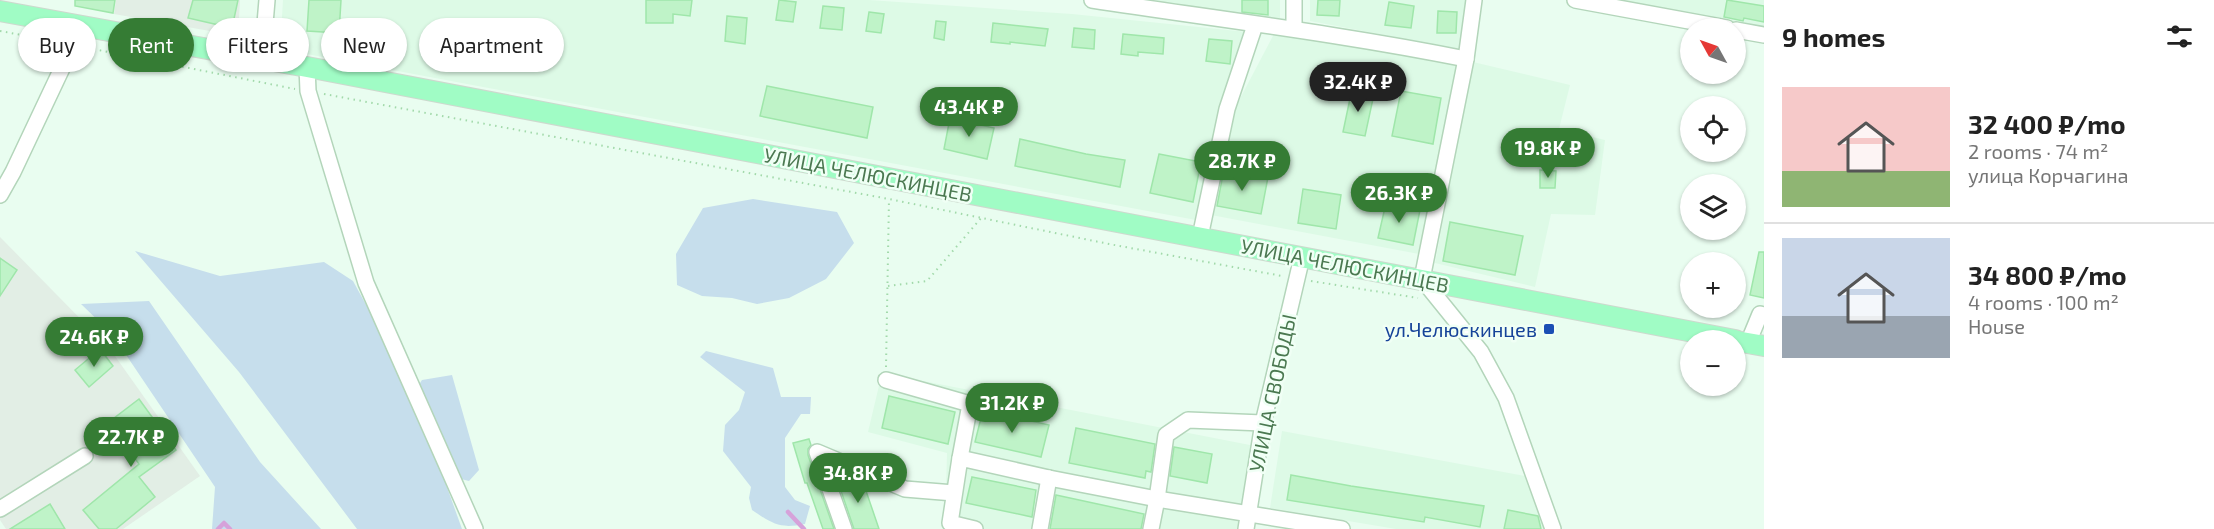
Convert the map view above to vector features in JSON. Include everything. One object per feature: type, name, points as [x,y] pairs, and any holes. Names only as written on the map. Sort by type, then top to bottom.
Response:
[{"type":"main road","name":"УЛИЦА ЧЕЛЮСКИНЦЕВ","points":[[0,11],[37,18]]},
{"type":"main road","name":"УЛИЦА ЧЕЛЮСКИНЦЕВ","points":[[96,29],[206,49]]},
{"type":"main road","name":"УЛИЦА ЧЕЛЮСКИНЦЕВ","points":[[309,67],[1680,330]]},
{"type":"street","points":[[265,18],[267,0]]},
{"type":"street","points":[[1092,0],[1255,25],[1294,28],[1466,59]]},
{"type":"street","points":[[1294,0],[1294,28]]},
{"type":"street","points":[[1474,0],[1466,59],[1422,279],[1481,352],[1506,398],[1553,529]]},
{"type":"street","points":[[1575,0],[1680,19]]},
{"type":"street","points":[[1200,237],[1227,109],[1255,25]]},
{"type":"street","points":[[1746,32],[1764,35]]},
{"type":"street","points":[[0,195],[60,72]]},
{"type":"street","points":[[308,72],[308,91],[366,283],[476,529]]},
{"type":"street","name":"УЛИЦА СВОБОДЫ","points":[[1248,522],[1263,423],[1302,257]]},
{"type":"street","points":[[1746,343],[1760,314],[1764,315]]},
{"type":"street","points":[[886,380],[970,404],[950,523],[975,529]]},
{"type":"street","points":[[1151,529],[1166,435],[1188,420],[1263,423]]},
{"type":"street","points":[[844,529],[817,452],[905,489],[954,493]]},
{"type":"street","points":[[0,509],[85,456]]},
{"type":"street","points":[[960,458],[1157,499],[1248,522],[1342,529]]},
{"type":"street","points":[[1040,529],[1048,478]]},
{"type":"path","points":[[0,32],[18,35]]},
{"type":"path","points":[[96,50],[890,199],[1109,244],[1297,279],[1440,301]]},
{"type":"path","points":[[886,380],[890,199]]},
{"type":"path","points":[[888,286],[927,281],[982,217]]},
{"type":"shaded area","points":[[116,0],[240,0],[239,18],[206,18],[206,30],[194,28],[194,18],[137,18],[114,14]]},
{"type":"shaded area","points":[[283,0],[869,0],[1072,14],[1247,32],[1209,158],[1196,220],[403,72],[407,72],[407,18],[321,18],[321,57],[309,54],[309,18],[282,18]]},
{"type":"shaded area","points":[[1148,0],[1280,0],[1280,18],[1234,16]]},
{"type":"shaded area","points":[[1310,0],[1467,0],[1459,49],[1310,21]]},
{"type":"shaded area","points":[[1616,0],[1764,0],[1764,29],[1746,25],[1746,18],[1708,18]]},
{"type":"shaded area","points":[[1275,32],[1457,65],[1419,254],[1211,215],[1234,110]]},
{"type":"shaded area","points":[[1473,62],[1570,85],[1559,129],[1605,140],[1595,215],[1551,214],[1535,287],[1435,263]]},
{"type":"shaded area","points":[[753,199],[837,212],[854,243],[826,279],[789,298],[757,304],[732,298],[702,296],[677,285],[676,254],[703,208]]},
{"type":"shaded area","points":[[0,237],[110,349],[200,476],[123,529],[6,529],[0,520]]},
{"type":"shaded area","points":[[135,251],[220,276],[324,262],[353,281],[414,392],[422,380],[452,375],[479,470],[469,481],[453,477],[439,465],[462,529],[357,529],[239,372]]},
{"type":"shaded area","points":[[149,301],[260,462],[321,529],[212,529],[215,487],[112,334],[81,304]]},
{"type":"shaded area","points":[[706,351],[773,368],[781,397],[811,397],[810,414],[801,414],[785,438],[785,487],[795,500],[810,506],[805,524],[789,526],[777,524],[752,510],[749,498],[751,487],[723,451],[725,425],[739,410],[745,392],[700,357]]},
{"type":"shaded area","points":[[882,373],[1255,446],[1241,529],[945,529],[947,453],[868,432]]},
{"type":"shaded area","points":[[1282,431],[1525,476],[1547,529],[1396,529],[1270,508]]},
{"type":"building","points":[[75,0],[115,0],[113,13],[75,6]]},
{"type":"building","points":[[193,0],[238,0],[234,18],[206,18],[206,22],[188,18]]},
{"type":"building","points":[[309,0],[341,0],[340,18],[321,18],[321,32],[309,31]]},
{"type":"building","points":[[646,0],[692,0],[690,16],[673,14],[673,23],[646,23]]},
{"type":"building","points":[[779,0],[796,2],[793,22],[776,20]]},
{"type":"building","points":[[1242,0],[1268,0],[1268,15],[1242,12]]},
{"type":"building","points":[[1318,0],[1340,0],[1339,16],[1317,15]]},
{"type":"building","points":[[1727,0],[1764,6],[1764,22],[1724,17]]},
{"type":"building","points":[[1389,2],[1414,6],[1411,28],[1385,25]]},
{"type":"building","points":[[823,6],[844,8],[842,30],[820,28]]},
{"type":"building","points":[[1438,11],[1457,12],[1456,33],[1437,33]]},
{"type":"building","points":[[869,12],[884,14],[881,33],[866,31]]},
{"type":"building","points":[[727,16],[747,18],[745,44],[725,41]]},
{"type":"building","points":[[936,21],[946,22],[944,40],[934,38]]},
{"type":"building","points":[[993,23],[1048,29],[1045,46],[991,42]]},
{"type":"building","points":[[1074,28],[1095,30],[1094,49],[1072,47]]},
{"type":"building","points":[[1123,34],[1164,38],[1163,54],[1138,52],[1138,56],[1121,54]]},
{"type":"building","points":[[1209,39],[1232,41],[1230,64],[1206,61]]},
{"type":"building","points":[[767,86],[873,107],[867,138],[760,116]]},
{"type":"building","points":[[1352,89],[1374,94],[1365,136],[1343,132]]},
{"type":"building","points":[[1401,91],[1441,98],[1433,144],[1392,136]]},
{"type":"building","points":[[950,118],[994,128],[987,159],[944,149]]},
{"type":"building","points":[[1020,139],[1125,160],[1120,187],[1015,166]]},
{"type":"building","points":[[1159,154],[1201,162],[1193,202],[1150,193]]},
{"type":"building","points":[[1224,169],[1268,177],[1261,214],[1217,206]]},
{"type":"building","points":[[1540,170],[1556,171],[1555,188],[1540,188]]},
{"type":"building","points":[[1303,189],[1341,195],[1336,229],[1298,223]]},
{"type":"building","points":[[1386,203],[1420,210],[1413,245],[1378,238]]},
{"type":"building","points":[[1450,222],[1523,236],[1515,275],[1443,261]]},
{"type":"building","points":[[1759,252],[1764,252],[1764,298],[1750,295]]},
{"type":"building","points":[[0,258],[17,270],[0,296]]},
{"type":"building","points":[[100,349],[113,366],[89,387],[75,370]]},
{"type":"building","points":[[889,396],[955,412],[948,444],[882,428]]},
{"type":"building","points":[[139,399],[176,450],[139,477],[155,497],[116,529],[99,529],[83,510],[139,464],[109,422]]},
{"type":"building","points":[[983,410],[1049,425],[1041,457],[975,442]]},
{"type":"building","points":[[1076,428],[1155,444],[1151,472],[1146,471],[1145,478],[1069,463]]},
{"type":"building","points":[[809,439],[811,445],[808,455],[834,529],[823,529],[807,483],[805,483],[793,443]]},
{"type":"building","points":[[1174,447],[1212,454],[1207,483],[1170,476]]},
{"type":"building","points":[[1291,475],[1484,506],[1480,527],[1425,517],[1424,522],[1287,500]]},
{"type":"building","points":[[851,477],[863,482],[879,529],[854,529],[838,482]]},
{"type":"building","points":[[972,477],[1036,490],[1032,517],[966,503]]},
{"type":"building","points":[[1056,495],[1144,514],[1141,529],[1050,529]]},
{"type":"building","points":[[50,504],[65,529],[10,529]]},
{"type":"building","points":[[1508,510],[1538,516],[1541,529],[1504,529]]},
{"type":"waterway","points":[[788,512],[804,529]]},
{"type":"waterway","points":[[218,529],[224,523],[230,529]]},
{"type":"place","name":"ул.Челюскинцев","points":[[1549,329]]}]
